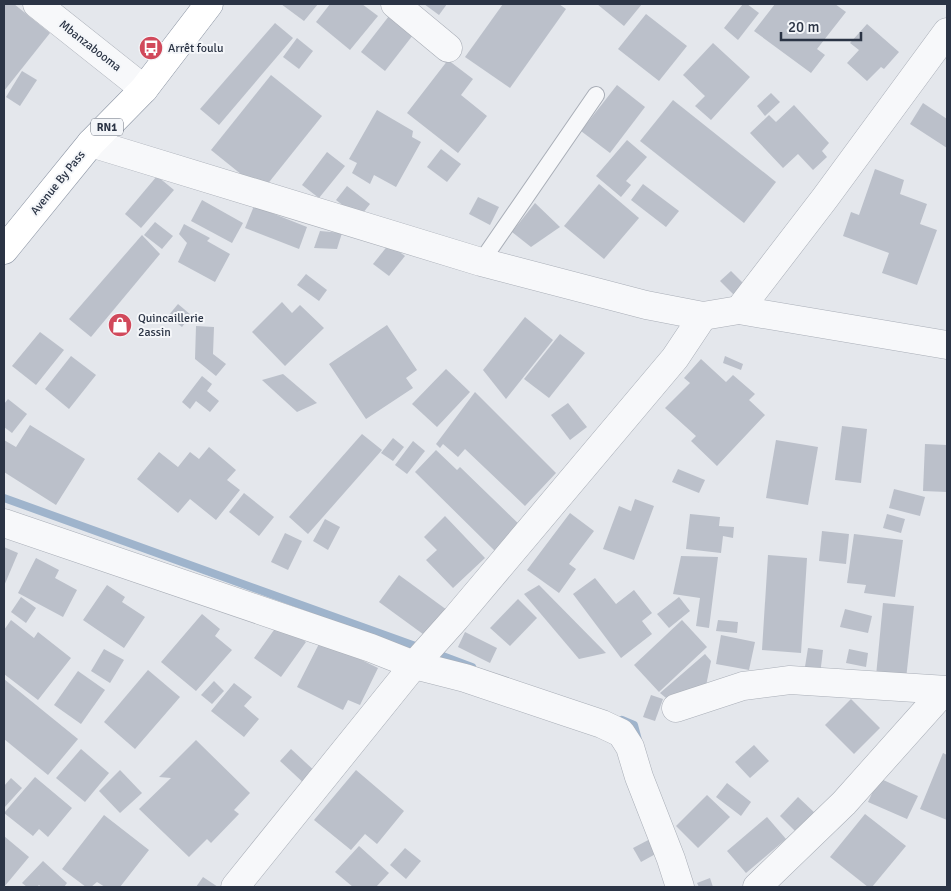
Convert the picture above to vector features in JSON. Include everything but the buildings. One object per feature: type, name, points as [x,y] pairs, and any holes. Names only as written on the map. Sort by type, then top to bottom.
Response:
[{"type":"highway","name":"Avenue By Pass","points":[[4,250],[90,143],[144,89],[209,4]]},
{"type":"street","name":"Mbanzabooma","points":[[37,4],[144,89]]},
{"type":"street","points":[[395,4],[448,48]]},
{"type":"street","points":[[740,310],[947,32]]},
{"type":"street","points":[[90,143],[481,262],[646,304],[704,316],[740,310],[947,345]]},
{"type":"street","points":[[235,887],[421,658],[675,358],[704,316]]},
{"type":"street","points":[[4,523],[371,648],[421,658],[483,684],[602,724],[621,733],[630,747],[639,777],[680,887]]},
{"type":"street","points":[[676,708],[743,686],[790,680],[946,690]]},
{"type":"street","points":[[757,887],[844,803],[946,690]]},
{"type":"lane","points":[[481,262],[596,95]]},
{"type":"waterway","points":[[4,498],[421,648]]},
{"type":"waterway","points":[[432,652],[472,667]]},
{"type":"waterway","points":[[622,720],[634,725],[638,740]]},
{"type":"place","name":"Arrêt foulu","points":[[151,48]]},
{"type":"place","name":"Quincaillerie 2assin","points":[[120,325]]}]
